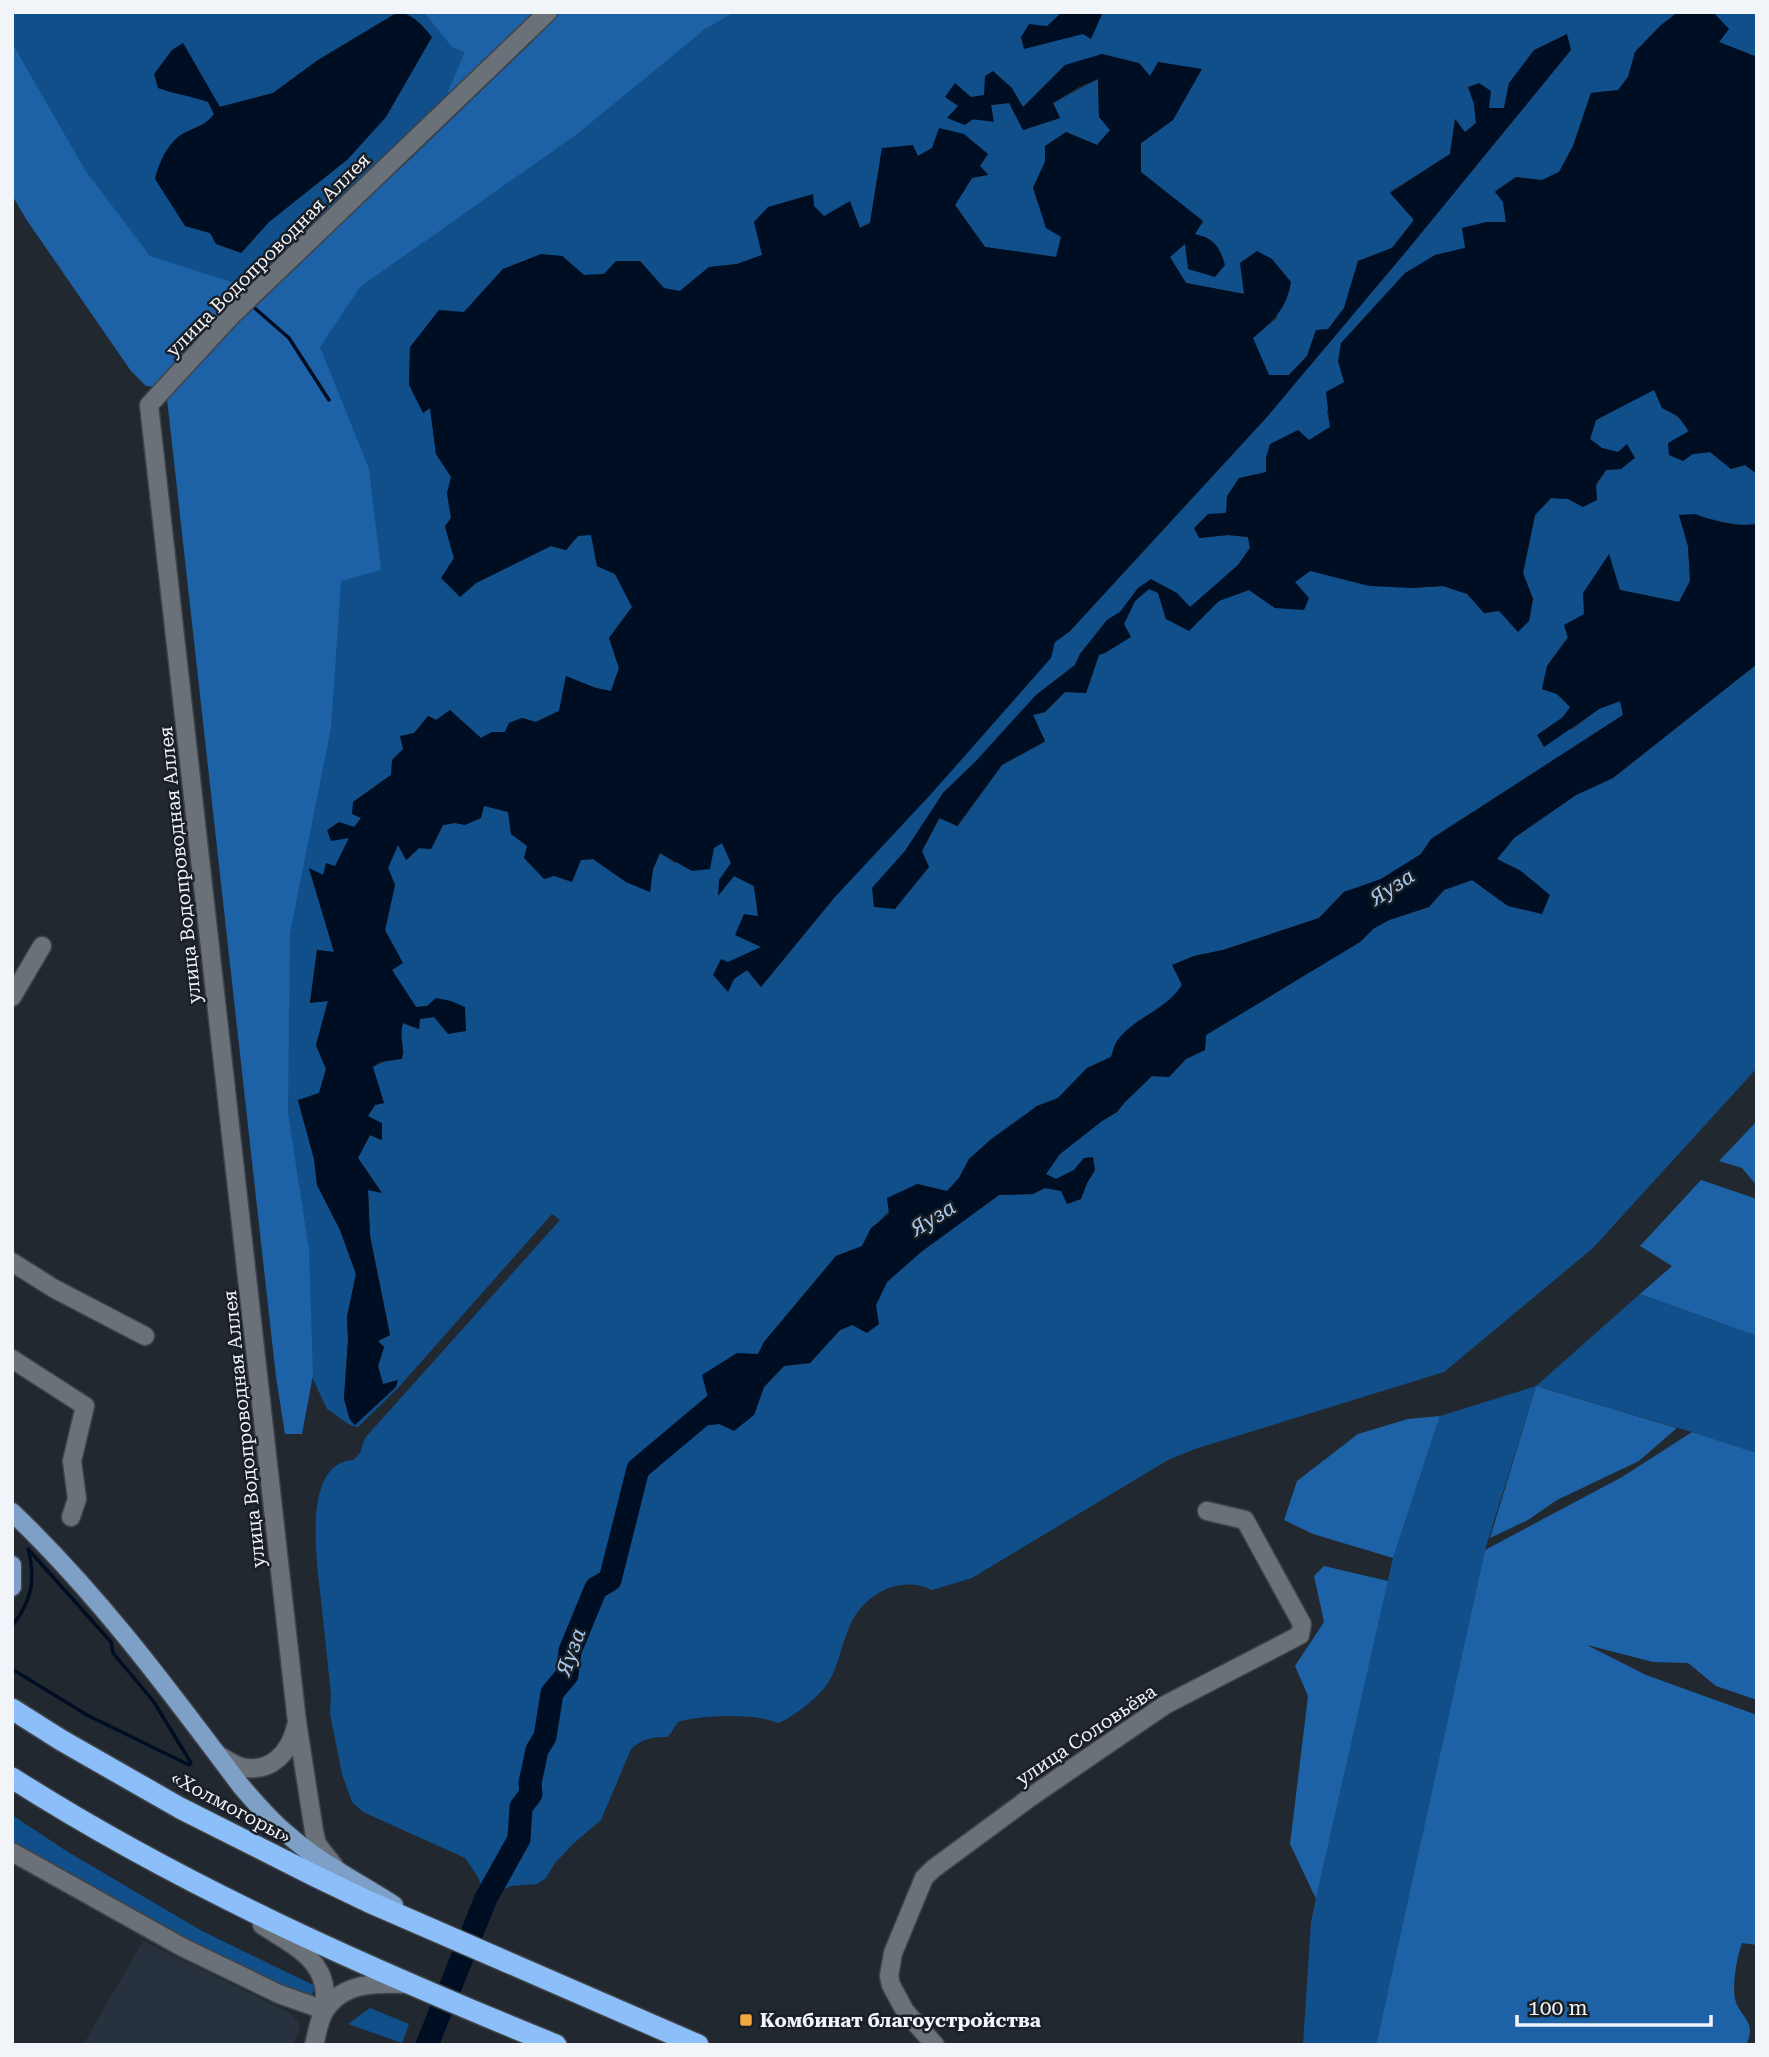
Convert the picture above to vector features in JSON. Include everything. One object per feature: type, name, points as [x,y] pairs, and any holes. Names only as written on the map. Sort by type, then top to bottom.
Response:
[{"type":"highway","name":"«Холмогоры»","points":[[12,1709],[85,1754],[225,1832],[369,1902],[698,2045]]},
{"type":"highway","points":[[12,1778],[210,1890],[345,1956],[556,2045]]},
{"type":"main road","points":[[12,1512],[71,1570],[105,1609],[241,1786],[279,1827],[337,1870],[436,1931]]},
{"type":"main road","points":[[12,1565],[12,1587]]},
{"type":"street","name":"улица Водопроводная Аллея","points":[[337,1870],[317,1844],[297,1722],[149,405],[232,315],[548,12]]},
{"type":"street","points":[[12,997],[42,946]]},
{"type":"street","points":[[12,1262],[53,1288],[145,1336]]},
{"type":"street","points":[[12,1359],[85,1406],[72,1461],[77,1499],[71,1517]]},
{"type":"street","name":"улица Соловьёва","points":[[934,2045],[905,2011],[889,1976],[893,1953],[924,1878],[1032,1796],[1166,1705],[1300,1635],[1302,1624],[1245,1520],[1207,1511]]},
{"type":"street","points":[[217,1754],[240,1767],[265,1766],[276,1761],[293,1741],[297,1722]]},
{"type":"street","points":[[12,1852],[182,1947],[279,1994],[324,2011]]},
{"type":"street","points":[[210,1890],[291,1944],[318,1968],[326,1985],[324,2011],[314,2045]]},
{"type":"street","points":[[324,2011],[333,2001],[353,1988],[373,1983],[413,1985]]},
{"type":"shaded area","points":[[12,12],[398,12],[318,60],[273,93],[219,107],[183,43],[170,92],[183,93],[208,102],[214,114],[206,124],[182,134],[163,155],[185,226],[210,233],[241,253],[269,222],[348,159],[423,26],[404,12],[452,12],[473,50],[442,105],[260,277],[238,293],[205,310],[12,120]]},
{"type":"shaded area","points":[[424,12],[735,12],[704,30],[577,134],[360,287],[320,347],[369,469],[381,570],[341,581],[331,728],[290,933],[288,1113],[309,1250],[313,1375],[302,1434],[285,1434],[276,1377],[167,399],[223,333],[534,40],[523,26],[454,90],[447,93],[465,52],[452,47]]},
{"type":"shaded area","points":[[735,12],[1678,12],[1635,52],[1628,77],[1618,90],[1591,93],[1573,146],[1559,172],[1542,180],[1516,177],[1495,191],[1503,202],[1506,222],[1486,222],[1465,248],[1435,255],[1338,361],[1345,382],[1327,411],[1330,427],[1309,440],[1266,458],[1266,472],[1199,538],[1228,535],[1248,537],[1250,548],[1238,565],[1190,608],[1177,593],[1151,590],[1158,592],[1166,619],[1249,590],[1275,608],[1295,582],[1310,571],[1411,588],[1443,586],[1468,594],[1484,613],[1499,611],[1529,621],[1533,599],[1523,573],[1535,515],[1551,498],[1568,499],[1583,507],[1606,470],[1621,469],[1618,453],[1602,448],[1590,439],[1596,420],[1654,389],[1662,408],[1676,416],[1685,426],[1693,454],[1710,452],[1731,469],[1745,465],[1757,474],[1757,524],[1735,524],[1679,516],[1688,546],[1690,581],[1679,602],[1620,590],[1609,555],[1584,614],[1547,666],[1542,689],[1557,694],[1571,707],[1563,717],[1571,730],[1599,709],[1621,701],[1623,715],[1431,839],[1421,854],[1381,879],[1344,892],[1319,918],[1223,950],[1194,956],[1173,965],[1182,985],[1167,1001],[1124,1033],[1116,1043],[1111,1057],[1087,1068],[1058,1098],[1037,1106],[969,1159],[959,1178],[947,1191],[917,1184],[880,1221],[862,1246],[836,1256],[764,1342],[758,1354],[695,1412],[691,1427],[719,1424],[754,1415],[764,1387],[784,1366],[810,1363],[840,1330],[852,1325],[876,1305],[887,1282],[921,1252],[999,1195],[1033,1194],[1045,1188],[1081,1199],[1095,1170],[1084,1158],[1074,1170],[1056,1179],[1045,1174],[1060,1154],[1117,1112],[1152,1076],[1169,1077],[1186,1059],[1205,1050],[1206,1035],[1360,942],[1373,929],[1389,920],[1429,907],[1444,890],[1472,880],[1508,906],[1521,871],[1497,859],[1514,838],[1576,795],[1613,778],[1757,664],[1757,1068],[1593,1248],[1444,1372],[1195,1449],[1168,1460],[972,1578],[932,1590],[920,1586],[897,1586],[875,1595],[851,1623],[828,1683],[805,1706],[778,1723],[743,1716],[678,1722],[668,1737],[640,1742],[631,1749],[601,1820],[573,1844],[555,1863],[546,1878],[537,1884],[511,1886],[486,1898],[478,1877],[465,1858],[363,1812],[352,1802],[342,1774],[330,1714],[331,1695],[316,1548],[318,1499],[325,1480],[336,1466],[353,1460],[360,1453],[365,1438],[560,1220],[552,1214],[398,1388],[358,1427],[350,1425],[327,1409],[309,1371],[284,1170],[304,336],[351,269],[704,30]],"holes":[[[1570,51],[1266,418],[1070,631],[1055,642],[834,898],[761,987],[747,970],[734,979],[728,962],[762,947],[754,886],[734,876],[719,894],[719,880],[731,863],[722,843],[675,863],[660,853],[653,869],[650,892],[626,882],[593,859],[581,860],[511,834],[509,812],[483,805],[465,825],[443,825],[431,849],[419,848],[407,860],[398,844],[388,868],[395,885],[385,930],[402,963],[392,970],[416,1007],[427,1006],[435,1017],[419,1019],[419,1029],[402,1023],[400,1037],[404,1053],[372,1067],[384,1103],[375,1105],[367,1116],[381,1140],[370,1135],[358,1158],[381,1192],[368,1190],[370,1236],[390,1335],[378,1341],[384,1347],[378,1366],[383,1385],[398,1381],[350,1420],[344,1399],[347,1316],[356,1274],[340,1230],[317,1185],[314,1159],[298,1101],[319,1093],[326,1069],[316,1045],[328,1001],[310,1002],[317,950],[334,952],[309,869],[323,875],[335,867],[349,838],[339,822],[354,827],[362,818],[353,802],[391,775],[403,749],[428,716],[436,720],[450,711],[481,738],[492,732],[505,732],[509,723],[522,718],[535,722],[559,711],[566,677],[611,691],[619,668],[609,638],[632,607],[615,574],[597,566],[591,534],[578,536],[566,550],[551,546],[476,583],[460,597],[454,558],[445,527],[451,519],[447,493],[451,477],[436,454],[430,408],[423,412],[409,384],[410,347],[464,312],[503,269],[562,256],[584,275],[604,274],[640,261],[664,289],[680,291],[709,267],[737,264],[762,255],[813,194],[814,206],[824,216],[859,228],[870,223],[882,148],[918,156],[932,148],[980,166],[988,174],[972,178],[955,205],[985,247],[1057,257],[1061,237],[1033,188],[1045,161],[1066,132],[1097,145],[1111,130],[1099,117],[1098,79],[1053,103],[1060,118],[1023,130],[1009,103],[991,105],[993,121],[948,118],[964,102],[985,95],[985,76],[1012,88],[1022,108],[1102,54],[1150,76],[1173,120],[1141,143],[1141,172],[1203,222],[1194,235],[1169,257],[1186,283],[1245,294],[1278,317],[1253,338],[1269,376],[1289,375],[1307,356],[1316,330],[1328,330],[1344,308],[1358,261],[1392,248],[1414,220],[1390,192],[1450,154],[1455,120],[1465,133],[1476,123],[1474,104],[1488,108],[1504,108],[1509,83]],[[1138,588],[1149,589],[1135,601],[1124,624],[1099,655],[1086,693],[1065,692],[1045,712],[1033,715],[1045,742],[1002,765],[958,826],[940,818],[922,851],[872,888],[905,851],[943,793],[1036,695],[1075,665],[1080,654],[1107,620],[1120,612]]]},
{"type":"shaded area","points":[[1713,12],[1757,12],[1757,57],[1719,42],[1728,29]]},
{"type":"shaded area","points":[[12,43],[85,170],[150,256],[250,288],[159,387],[146,386],[131,371],[12,195]]},
{"type":"shaded area","points":[[1757,1121],[1757,1186],[1742,1168],[1719,1161]]},
{"type":"shaded area","points":[[1701,1180],[1757,1199],[1757,1336],[1640,1294],[1672,1266],[1640,1246]]},
{"type":"shaded area","points":[[1640,1294],[1757,1336],[1757,1453],[1692,1432],[1536,1386]]},
{"type":"shaded area","points":[[1536,1386],[1485,1550],[1376,2045],[1303,2045],[1311,1922],[1316,1899],[1393,1558],[1440,1416]]},
{"type":"shaded area","points":[[1536,1386],[1677,1428],[1639,1461],[1557,1500],[1528,1520],[1490,1538]]},
{"type":"shaded area","points":[[1440,1416],[1393,1558],[1313,1534],[1284,1520],[1297,1481],[1358,1434],[1408,1419]]},
{"type":"shaded area","points":[[1692,1432],[1757,1453],[1757,1700],[1716,1686],[1688,1663],[1653,1662],[1587,1645],[1646,1675],[1757,1715],[1757,1945],[1742,1943],[1734,1986],[1737,2005],[1749,2025],[1746,2045],[1376,2045],[1485,1550],[1622,1477]]},
{"type":"shaded area","points":[[1324,1566],[1388,1581],[1316,1899],[1290,1844],[1308,1696],[1295,1666],[1324,1622],[1314,1576]]},
{"type":"shaded area","points":[[12,1815],[68,1852],[202,1931],[315,1986],[312,1995],[302,1998],[185,1941],[72,1878],[12,1841]]},
{"type":"shaded area","points":[[143,1941],[290,2013],[299,2023],[293,2045],[83,2045]]},
{"type":"shaded area","points":[[370,2008],[409,2024],[402,2043],[348,2024]]},
{"type":"water","points":[[398,12],[413,18],[432,37],[386,117],[348,159],[269,222],[241,253],[216,244],[210,233],[185,226],[155,179],[162,159],[175,140],[205,123],[214,114],[208,102],[158,88],[154,74],[172,50],[183,43],[220,107],[273,93],[318,60]]},
{"type":"water","points":[[1062,12],[1103,12],[1091,39],[1083,34],[1024,49],[1021,37],[1029,24],[1047,26]]},
{"type":"water","points":[[1678,12],[1713,12],[1729,29],[1719,42],[1757,57],[1757,474],[1745,465],[1731,469],[1710,452],[1693,454],[1683,461],[1669,455],[1668,443],[1689,431],[1678,416],[1662,408],[1654,390],[1596,420],[1590,439],[1602,448],[1618,452],[1627,444],[1635,458],[1621,469],[1606,470],[1596,484],[1597,500],[1583,507],[1568,499],[1551,498],[1535,515],[1523,573],[1533,599],[1529,621],[1518,632],[1499,611],[1484,613],[1467,594],[1443,586],[1369,586],[1310,571],[1295,582],[1309,598],[1304,610],[1275,608],[1249,590],[1219,601],[1189,631],[1166,619],[1158,593],[1149,589],[1135,601],[1124,624],[1131,637],[1099,655],[1086,693],[1065,692],[1045,712],[1033,715],[1045,741],[1002,765],[957,826],[939,818],[922,851],[929,867],[895,909],[874,907],[872,888],[905,851],[943,793],[1036,695],[1075,665],[1080,654],[1107,620],[1120,612],[1138,588],[1151,579],[1177,593],[1190,607],[1238,565],[1250,548],[1248,537],[1228,535],[1199,538],[1194,528],[1208,514],[1226,513],[1227,496],[1239,478],[1266,472],[1270,444],[1298,430],[1309,440],[1330,427],[1326,392],[1344,382],[1338,361],[1341,343],[1405,273],[1435,255],[1465,248],[1462,228],[1486,222],[1506,222],[1503,202],[1495,192],[1516,177],[1542,180],[1559,172],[1573,146],[1591,93],[1618,90],[1628,77],[1635,52]]},
{"type":"water","points":[[1567,34],[1571,50],[1266,418],[1070,631],[1055,642],[1051,658],[932,793],[834,898],[761,987],[747,970],[734,979],[728,992],[713,975],[721,959],[728,962],[761,947],[735,935],[744,914],[758,916],[754,886],[734,876],[718,896],[719,880],[731,863],[722,843],[714,848],[710,869],[692,871],[660,853],[653,869],[650,892],[626,882],[593,859],[581,860],[572,882],[554,876],[544,879],[524,858],[527,846],[511,834],[508,812],[484,806],[481,818],[465,825],[443,825],[431,849],[419,848],[406,860],[398,845],[388,868],[395,885],[385,930],[403,963],[392,970],[416,1007],[427,1006],[436,998],[465,1007],[466,1031],[448,1034],[434,1017],[420,1019],[419,1029],[403,1023],[402,1059],[380,1062],[373,1067],[384,1103],[375,1105],[368,1116],[382,1123],[382,1140],[370,1135],[358,1158],[382,1193],[368,1190],[370,1236],[390,1335],[378,1341],[384,1347],[378,1366],[383,1384],[398,1380],[396,1387],[355,1425],[350,1420],[344,1399],[347,1317],[356,1274],[340,1230],[317,1185],[314,1159],[298,1100],[319,1093],[326,1069],[316,1045],[328,1001],[310,1003],[317,950],[334,952],[309,868],[323,875],[326,863],[335,866],[349,838],[331,841],[327,830],[339,822],[354,827],[361,818],[352,814],[353,802],[391,775],[392,760],[403,749],[400,736],[414,733],[428,716],[436,720],[450,710],[481,738],[492,732],[505,732],[509,723],[522,718],[536,722],[559,711],[566,676],[611,691],[619,668],[609,638],[632,607],[615,574],[597,566],[591,535],[578,536],[566,550],[551,546],[476,583],[460,597],[441,578],[454,558],[445,526],[451,518],[447,493],[451,477],[436,454],[430,408],[423,413],[409,385],[410,347],[439,310],[464,312],[503,269],[541,254],[562,256],[584,275],[604,274],[616,261],[640,261],[664,288],[680,291],[709,267],[737,264],[762,255],[754,222],[768,207],[813,194],[814,206],[824,216],[850,201],[860,228],[870,223],[882,148],[913,145],[918,156],[932,148],[939,128],[964,134],[988,154],[980,166],[988,175],[972,178],[955,205],[985,247],[1056,257],[1061,237],[1046,228],[1033,188],[1045,162],[1045,146],[1066,132],[1097,145],[1110,130],[1099,117],[1098,79],[1053,103],[1060,118],[1023,130],[1009,103],[991,105],[994,122],[973,119],[965,125],[947,118],[958,106],[945,97],[955,83],[971,97],[984,95],[985,76],[993,71],[1012,88],[1023,107],[1065,65],[1102,54],[1139,63],[1150,76],[1158,62],[1202,69],[1173,120],[1141,143],[1141,172],[1203,221],[1195,234],[1212,241],[1221,253],[1225,265],[1215,277],[1188,269],[1185,244],[1170,257],[1186,283],[1244,294],[1240,263],[1257,251],[1272,259],[1291,282],[1282,307],[1273,320],[1253,338],[1269,375],[1289,375],[1307,356],[1316,330],[1328,329],[1344,308],[1358,261],[1392,248],[1414,220],[1390,193],[1450,154],[1455,119],[1465,132],[1476,123],[1474,104],[1468,87],[1479,83],[1491,91],[1489,108],[1504,108],[1509,83],[1534,50]]},
{"type":"water","points":[[1695,514],[1726,523],[1757,524],[1757,664],[1613,778],[1576,795],[1514,838],[1497,859],[1521,871],[1550,895],[1542,914],[1508,906],[1472,880],[1444,890],[1429,907],[1389,920],[1373,929],[1360,942],[1206,1035],[1205,1050],[1186,1059],[1169,1077],[1152,1076],[1117,1112],[1060,1154],[1046,1174],[1056,1179],[1074,1170],[1084,1158],[1093,1157],[1095,1170],[1081,1199],[1067,1204],[1061,1191],[1045,1188],[1033,1194],[999,1195],[921,1252],[887,1282],[876,1305],[879,1324],[867,1333],[852,1325],[840,1330],[810,1363],[784,1366],[764,1387],[754,1415],[734,1431],[719,1424],[691,1427],[695,1412],[708,1398],[702,1375],[737,1353],[758,1354],[764,1342],[836,1256],[862,1246],[871,1228],[889,1214],[887,1198],[917,1184],[947,1191],[959,1178],[969,1159],[990,1140],[1037,1106],[1058,1098],[1087,1068],[1111,1057],[1116,1043],[1124,1033],[1168,1001],[1182,985],[1172,965],[1319,918],[1344,892],[1381,879],[1421,854],[1431,839],[1623,715],[1620,701],[1599,709],[1544,747],[1537,735],[1563,717],[1570,707],[1557,694],[1542,689],[1547,666],[1568,638],[1564,625],[1584,614],[1583,593],[1609,554],[1620,590],[1679,602],[1690,581],[1688,546],[1679,515]]},
{"type":"waterway","points":[[250,304],[289,338],[329,400]]},
{"type":"waterway","name":"Яуза","points":[[427,2045],[486,1898],[519,1839],[521,1807],[531,1794],[530,1783],[537,1750],[545,1737],[552,1693],[567,1675],[570,1651],[596,1588],[610,1580],[638,1469],[713,1406]]},
{"type":"waterway","points":[[12,1626],[24,1608],[31,1589],[32,1570],[28,1549],[111,1642],[113,1653],[154,1702],[191,1763],[189,1765],[87,1715],[12,1669]]},
{"type":"place","name":"Комбинат благоустройства","points":[[746,2020]]}]
